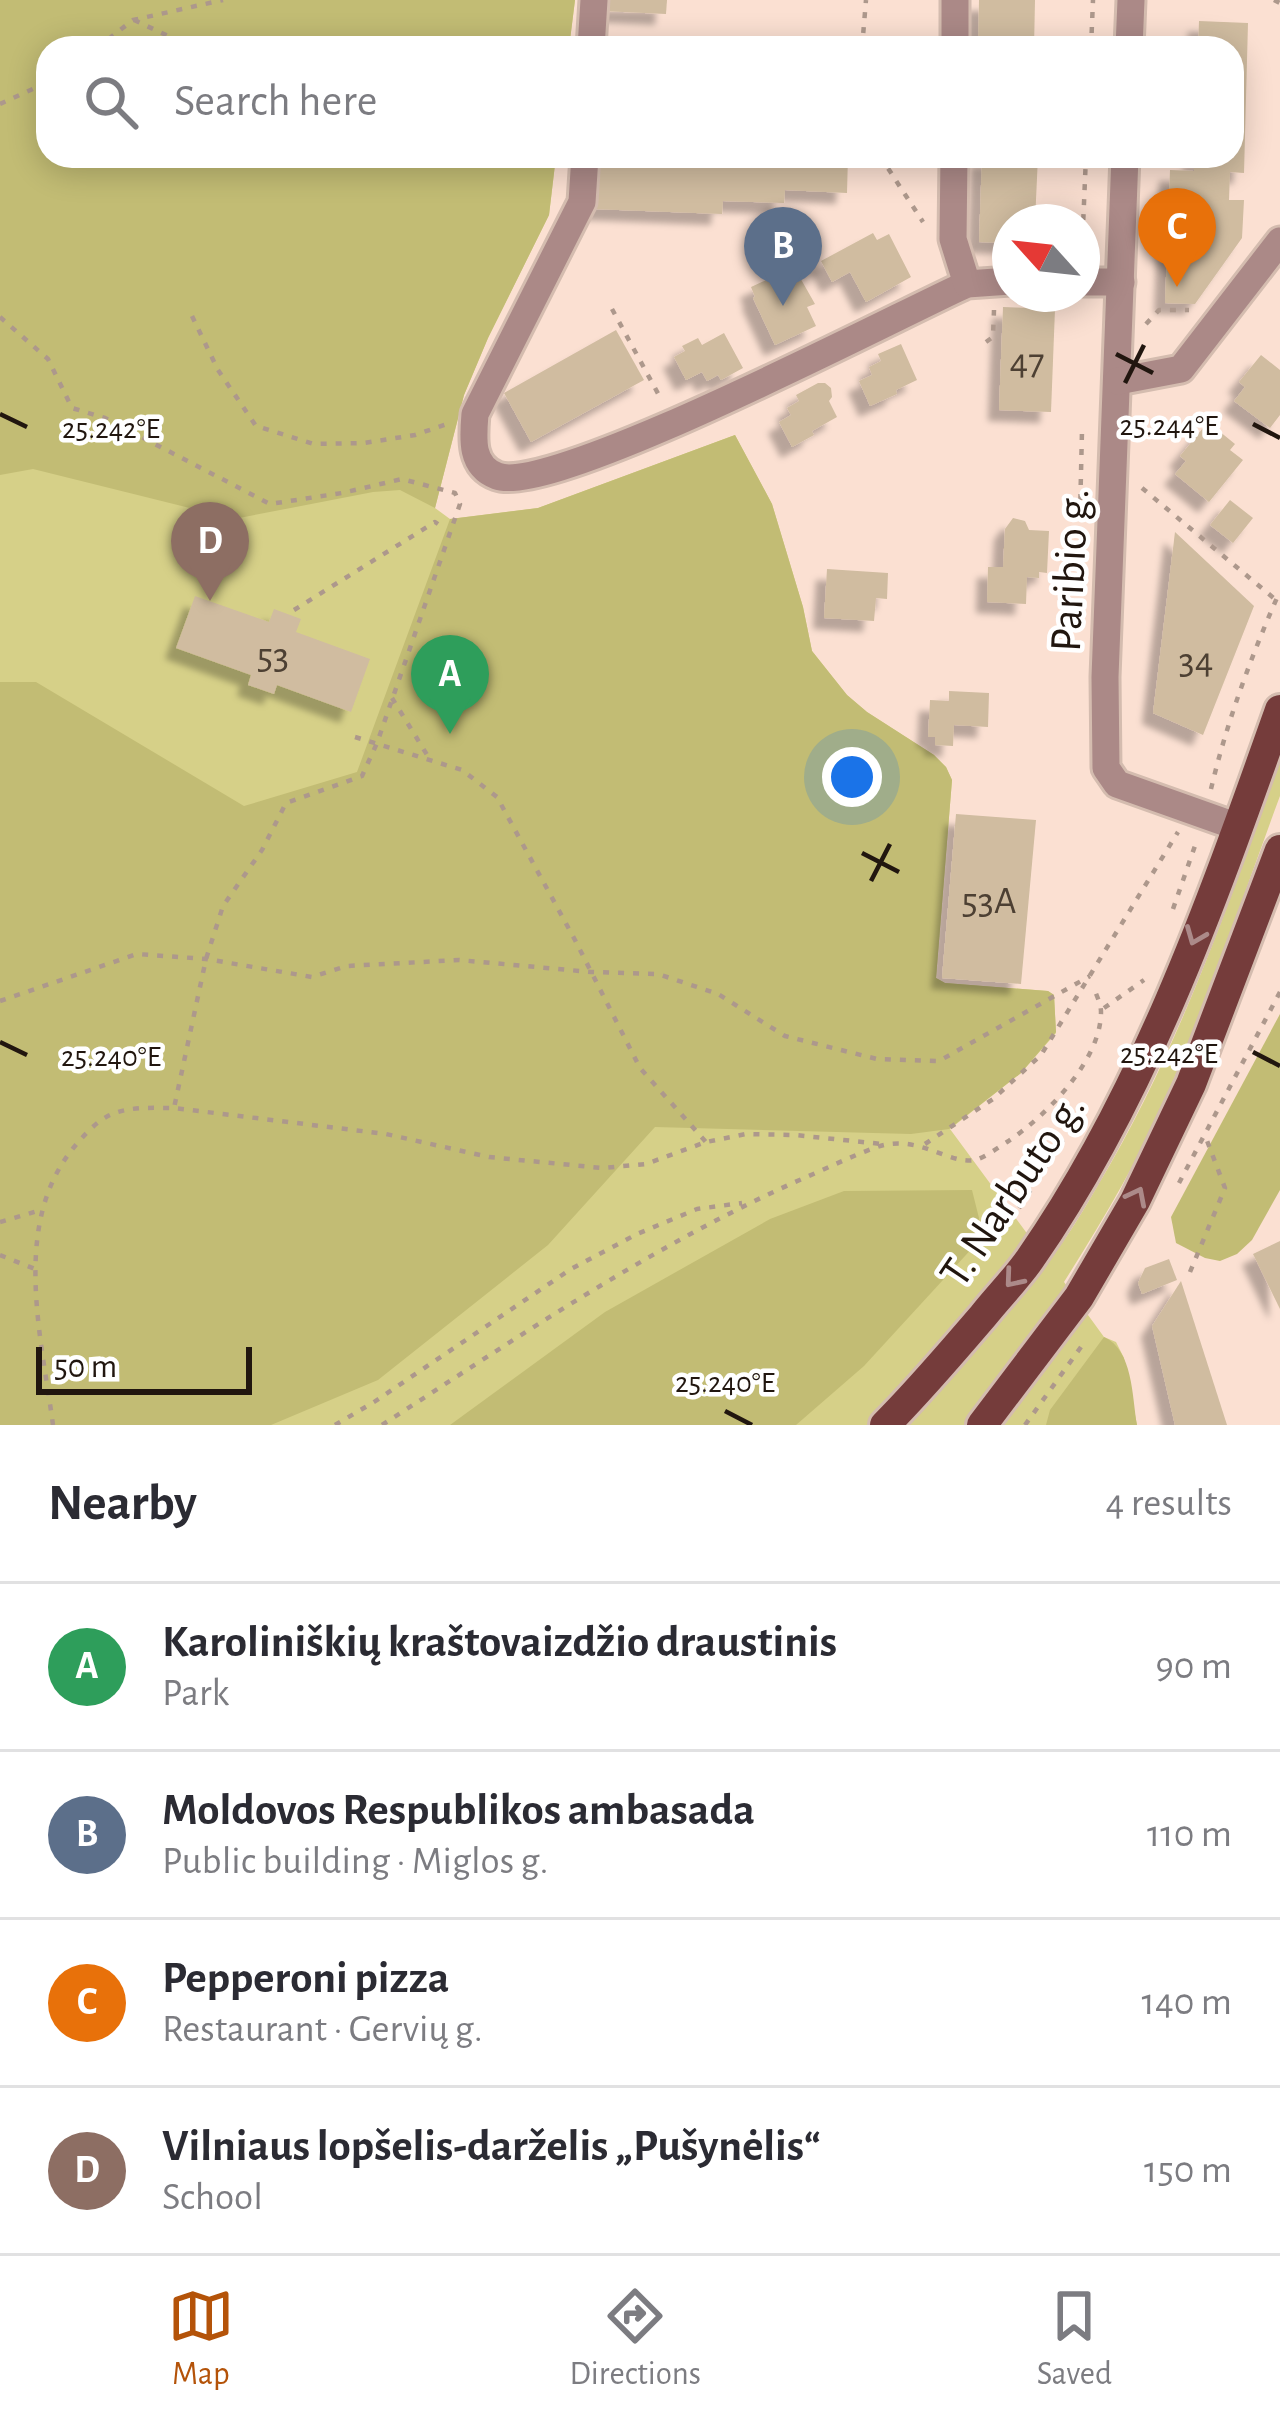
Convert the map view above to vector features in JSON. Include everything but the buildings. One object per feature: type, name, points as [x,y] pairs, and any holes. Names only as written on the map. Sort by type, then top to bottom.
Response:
[{"type":"main road","name":"T. Narbuto g.","points":[[885,1425],[1028,1261],[1090,1162],[1169,1003],[1280,710]]},
{"type":"main road","points":[[982,1425],[1079,1297],[1135,1201],[1191,1084],[1280,850]]},
{"type":"street","points":[[592,36],[594,0]]},
{"type":"street","points":[[955,36],[956,0]]},
{"type":"street","points":[[1129,36],[1130,0]]},
{"type":"street","points":[[584,168],[582,202],[475,414],[477,458],[483,469],[502,479],[565,465],[675,425],[968,284],[992,282]]},
{"type":"street","points":[[954,168],[953,239],[968,284]]},
{"type":"street","name":"Paribio g.","points":[[1125,168],[1105,677],[1106,768],[1117,784],[1238,827]]},
{"type":"street","points":[[1118,381],[1181,370],[1280,241]]},
{"type":"street","points":[[1100,282],[1121,281]]},
{"type":"path","points":[[112,36],[133,20],[224,0]]},
{"type":"path","points":[[863,36],[866,0]]},
{"type":"path","points":[[1092,36],[1093,0]]},
{"type":"path","points":[[133,20],[168,36]]},
{"type":"path","points":[[0,104],[36,88]]},
{"type":"path","points":[[888,168],[930,232]]},
{"type":"path","points":[[1084,204],[1085,168]]},
{"type":"path","points":[[612,309],[653,383]]},
{"type":"path","points":[[192,316],[218,370],[256,426],[314,444],[364,443],[415,435],[475,414]]},
{"type":"path","points":[[0,317],[48,359],[72,407],[105,418],[270,504],[402,479],[455,493],[460,503],[362,776],[286,803],[262,850],[223,906],[206,959],[174,1108]]},
{"type":"path","points":[[1080,526],[1082,431]]},
{"type":"path","points":[[1114,465],[1276,600]]},
{"type":"path","points":[[294,610],[435,522],[439,524]]},
{"type":"path","points":[[1170,917],[1198,814],[1280,591]]},
{"type":"path","points":[[392,698],[429,758]]},
{"type":"path","points":[[355,736],[461,770],[496,797],[640,1068],[706,1142]]},
{"type":"path","points":[[922,1145],[993,1100],[1041,1055],[1198,814]]},
{"type":"path","points":[[0,1000],[137,954],[206,959],[312,977],[347,966],[458,960],[658,974],[718,994],[785,1036],[877,1059],[939,1061],[1090,976]]},
{"type":"path","points":[[1102,1010],[1149,977],[1140,996]]},
{"type":"path","points":[[53,1425],[35,1270],[41,1210],[61,1163],[109,1115],[174,1108],[386,1134],[489,1156],[602,1168],[646,1164],[706,1142],[746,1135],[922,1145],[975,1160],[1008,1142],[1062,1096],[1096,1035],[1102,1010],[1093,986]]},
{"type":"path","points":[[1019,1208],[1085,1107]]},
{"type":"path","points":[[1190,1272],[1225,1187],[1205,1136]]},
{"type":"path","points":[[382,1425],[584,1294],[746,1202],[882,1144]]},
{"type":"path","points":[[335,1425],[571,1268],[697,1209],[746,1202]]},
{"type":"path","points":[[0,1222],[41,1210]]},
{"type":"path","points":[[0,1255],[35,1270]]},
{"type":"shaded area","points":[[0,0],[575,0],[570,36],[36,36],[36,168],[555,168],[549,215],[464,395],[435,508],[450,519],[538,508],[735,435],[772,504],[812,651],[847,695],[934,755],[952,780],[936,978],[945,983],[1054,995],[1056,1033],[1021,1073],[950,1129],[1048,1262],[1092,1195],[1153,1083],[1199,978],[1280,762],[1280,796],[1182,1060],[1131,1169],[1064,1282],[1104,1337],[1116,1342],[1124,1358],[1137,1425],[0,1425]]},
{"type":"shaded area","points":[[0,0],[575,0],[570,36],[36,36],[36,168],[555,168],[549,215],[464,395],[435,508],[400,490],[234,519],[33,469],[0,475]]},
{"type":"shaded area","points":[[735,435],[772,504],[812,651],[847,695],[934,755],[952,780],[936,978],[945,983],[1048,991],[1054,995],[1056,1032],[1021,1073],[949,1129],[911,1134],[655,1127],[548,1245],[378,1380],[271,1425],[0,1425],[0,682],[36,682],[244,806],[357,772],[450,519],[538,508]]},
{"type":"shaded area","points":[[1280,1014],[1280,1190],[1252,1240],[1237,1254],[1220,1261],[1205,1258],[1176,1243],[1171,1217]]},
{"type":"shaded area","points":[[972,1190],[979,1218],[976,1244],[864,1366],[796,1425],[450,1425],[605,1312],[770,1219],[844,1191]]},
{"type":"shaded area","points":[[1104,1337],[1114,1343],[1126,1363],[1137,1425],[1046,1425],[1050,1410]]},
{"type":"place","name":"Pepperoni pizza","points":[[1177,287]]},
{"type":"place","name":"Moldovos Respublikos ambasada","points":[[783,306]]},
{"type":"place","name":"Vilniaus lopšelis-darželis „Pušynėlis“","points":[[210,601]]},
{"type":"place","name":"Karoliniškių kraštovaizdžio draustinis","points":[[450,734]]}]
